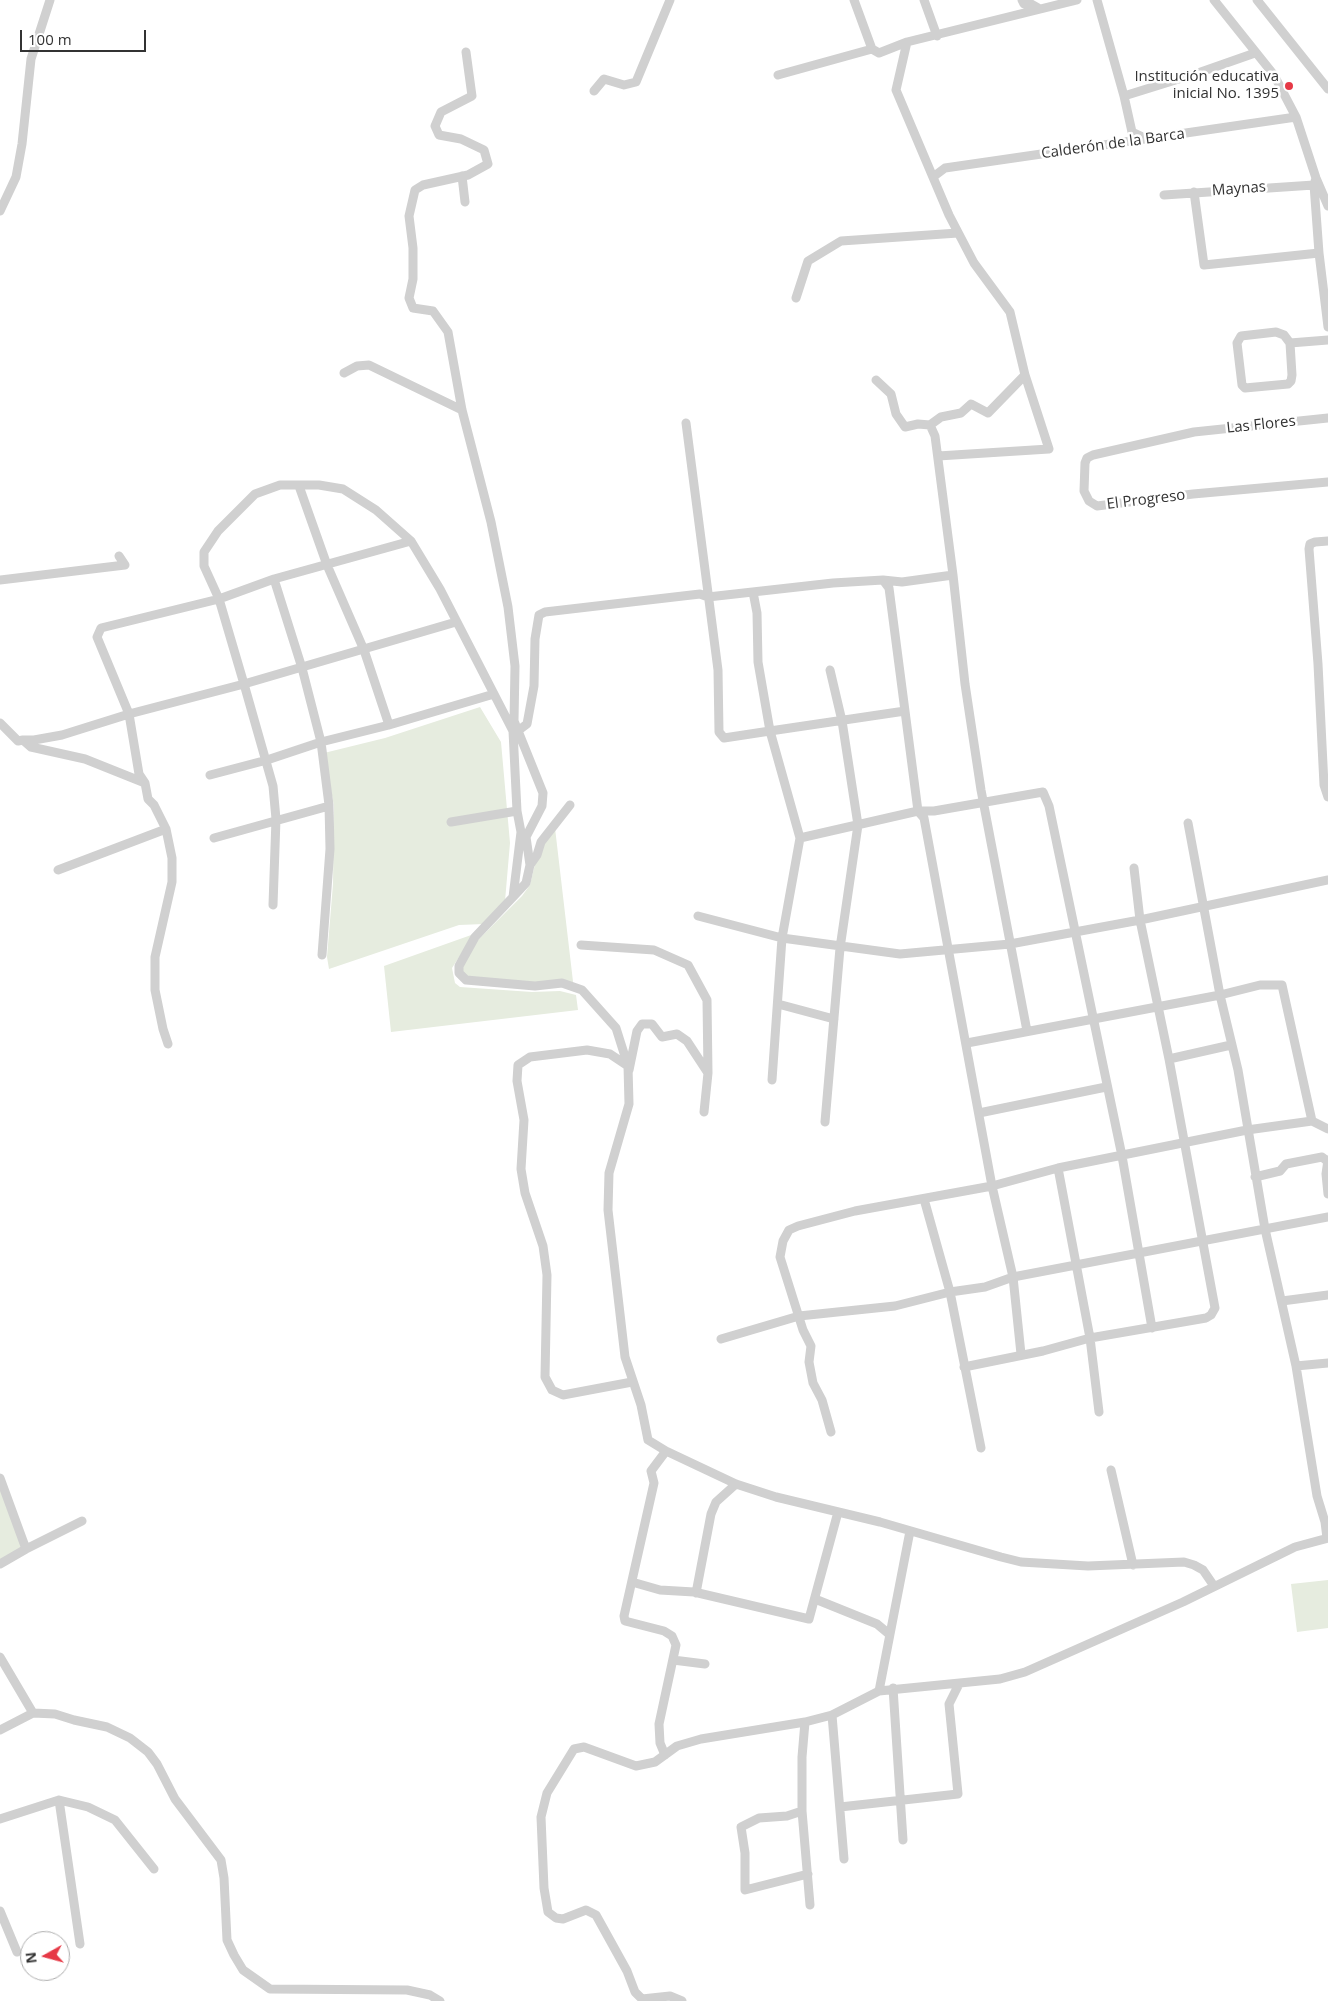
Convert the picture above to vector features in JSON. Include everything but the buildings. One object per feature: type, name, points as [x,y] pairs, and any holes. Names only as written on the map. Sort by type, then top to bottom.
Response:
[{"type":"street","points":[[0,211],[16,177],[22,144],[31,59],[50,0]]},
{"type":"street","points":[[594,91],[604,79],[624,85],[636,82],[670,0]]},
{"type":"street","points":[[854,0],[872,49]]},
{"type":"street","points":[[924,0],[937,36]]},
{"type":"street","points":[[1022,0],[1024,4],[1077,0]]},
{"type":"street","points":[[1097,0],[1132,132],[1147,140]]},
{"type":"street","points":[[1214,0],[1274,75],[1296,117],[1315,181],[1328,206]]},
{"type":"street","points":[[1257,0],[1324,76],[1328,89]]},
{"type":"street","points":[[778,75],[872,49],[878,52],[907,42],[937,36],[1032,4]]},
{"type":"street","points":[[907,42],[896,90],[958,234],[974,263],[1010,312],[1025,375],[1049,448],[938,456]]},
{"type":"street","points":[[466,52],[472,96],[441,112],[435,126],[439,135],[460,139],[484,150],[488,164],[462,176],[423,186],[415,190],[409,216],[413,248],[409,298],[413,308],[433,311],[448,332],[462,410],[491,522],[508,607],[515,666],[516,811],[521,832],[513,897]]},
{"type":"street","points":[[1124,96],[1255,53]]},
{"type":"street","name":"Calderón de la Barca","points":[[933,177],[945,168],[1296,117]]},
{"type":"street","points":[[462,176],[465,202]]},
{"type":"street","points":[[1315,181],[1319,253],[1328,327]]},
{"type":"street","name":"Maynas","points":[[1164,195],[1315,181]]},
{"type":"street","points":[[1194,192],[1204,265],[1319,253]]},
{"type":"street","points":[[796,298],[808,260],[841,241],[958,234]]},
{"type":"street","points":[[1276,332],[1284,335],[1290,343],[1292,374],[1288,384],[1250,388],[1245,388],[1242,385],[1237,347],[1241,336],[1276,332]]},
{"type":"street","points":[[1290,343],[1328,340]]},
{"type":"street","points":[[344,373],[357,366],[369,365],[462,410]]},
{"type":"street","points":[[876,380],[892,394],[896,414],[905,427],[918,424],[930,425],[942,417],[961,413],[971,404],[988,414],[1025,375]]},
{"type":"street","name":"Las Flores","points":[[1194,432],[1328,418]]},
{"type":"street","points":[[686,422],[718,670],[719,732],[724,738],[905,711]]},
{"type":"street","points":[[930,425],[935,436],[938,456],[965,684],[983,801],[1027,1031]]},
{"type":"street","name":"El Progreso","points":[[1194,432],[1087,458],[1085,463],[1084,491],[1089,501],[1097,506],[1187,495],[1328,482]]},
{"type":"street","points":[[273,905],[276,819],[273,786],[219,600],[204,566],[204,552],[218,530],[255,494],[280,485],[319,485],[343,489],[376,510],[411,541],[440,589],[494,694],[516,730],[543,793],[542,806],[526,837],[530,865],[526,882],[475,936],[459,966],[459,973],[466,980],[535,986],[562,983],[582,990],[616,1028],[628,1069],[629,1104],[609,1173],[608,1210],[625,1357],[641,1405],[648,1440],[666,1451],[736,1484],[776,1497],[1020,1562],[1088,1566],[1184,1562],[1202,1570],[1214,1586]]},
{"type":"street","points":[[299,486],[327,565],[364,650],[389,725]]},
{"type":"street","points":[[168,1044],[155,990],[155,957],[172,882],[172,858],[166,829],[154,805],[148,799],[146,783],[139,774],[129,714],[98,637],[101,628],[219,600],[274,579],[411,541]]},
{"type":"street","points":[[1328,542],[1310,544],[1309,549],[1318,664],[1324,784],[1328,797]]},
{"type":"street","points":[[0,580],[125,565],[119,556]]},
{"type":"street","points":[[516,730],[526,724],[534,686],[539,615],[619,602],[700,594],[708,597],[833,583],[883,580],[902,582],[953,575]]},
{"type":"street","points":[[274,579],[302,668],[321,742],[329,806],[330,849],[322,955]]},
{"type":"street","points":[[883,580],[889,588],[918,811],[924,818],[951,951],[992,1186],[1013,1276],[1021,1354]]},
{"type":"street","points":[[753,592],[758,662],[770,731],[800,838],[782,938],[772,1080]]},
{"type":"street","points":[[0,723],[18,741],[62,735],[129,714],[302,668],[456,622]]},
{"type":"street","points":[[825,1122],[840,948],[858,825],[842,721],[830,670]]},
{"type":"street","points":[[210,775],[494,694]]},
{"type":"street","points":[[23,740],[31,747],[85,759],[146,783]]},
{"type":"street","points":[[800,838],[918,811],[934,812],[983,801],[1043,792],[1049,806],[1077,932],[1092,1018],[1122,1156],[1152,1328]]},
{"type":"street","points":[[530,865],[538,855],[541,842],[570,805]]},
{"type":"street","points":[[214,838],[276,819],[329,806]]},
{"type":"street","points":[[451,822],[516,811]]},
{"type":"street","points":[[682,2001],[670,1996],[642,1999],[635,1992],[627,1972],[596,1915],[586,1910],[563,1919],[556,1918],[548,1912],[544,1888],[541,1817],[547,1793],[574,1749],[584,1747],[636,1766],[655,1762],[677,1746],[701,1739],[805,1722],[832,1715],[879,1691],[893,1688],[959,1684],[1000,1679],[1025,1672],[1183,1602],[1295,1548],[1327,1538],[1326,1522],[1317,1496],[1296,1366],[1254,1178],[1238,1070],[1220,995],[1205,904],[1188,823]]},
{"type":"street","points":[[58,870],[166,829]]},
{"type":"street","points":[[964,1367],[1090,1338],[1152,1328],[1211,1315],[1215,1308],[1169,1059],[1140,920],[1134,868]]},
{"type":"street","points":[[698,916],[782,938],[840,948],[900,954],[951,951],[1010,944],[1140,920],[1205,904],[1328,880]]},
{"type":"street","points":[[581,946],[654,950],[688,965],[707,1000],[708,1074],[704,1112]]},
{"type":"street","points":[[967,1043],[1158,1005],[1220,995],[1260,985],[1282,985],[1312,1121]]},
{"type":"street","points":[[778,1004],[834,1019]]},
{"type":"street","points":[[628,1069],[638,1031],[642,1024],[652,1024],[662,1037],[678,1034],[688,1041],[708,1074]]},
{"type":"street","points":[[1169,1059],[1231,1045]]},
{"type":"street","points":[[628,1069],[610,1054],[587,1050],[530,1057],[518,1065],[517,1081],[524,1120],[521,1169],[525,1193],[543,1246],[547,1275],[545,1377],[552,1390],[563,1395],[632,1382]]},
{"type":"street","points":[[979,1113],[1106,1087]]},
{"type":"street","points":[[831,1432],[822,1400],[813,1383],[809,1362],[811,1346],[798,1316],[780,1257],[782,1241],[789,1230],[855,1211],[992,1186],[1058,1168],[1184,1145],[1247,1130],[1312,1121],[1328,1128]]},
{"type":"street","points":[[1254,1178],[1280,1171],[1286,1164],[1322,1157],[1328,1161],[1328,1194]]},
{"type":"street","points":[[1058,1168],[1090,1338],[1099,1412]]},
{"type":"street","points":[[924,1199],[950,1292],[981,1448]]},
{"type":"street","points":[[721,1339],[798,1316],[873,1310],[950,1292],[985,1287],[1013,1276],[1328,1217]]},
{"type":"street","points":[[1282,1301],[1328,1295]]},
{"type":"street","points":[[1296,1366],[1328,1363]]},
{"type":"street","points":[[665,1755],[660,1743],[659,1724],[676,1645],[672,1636],[664,1631],[625,1621],[624,1616],[645,1514],[654,1483],[651,1471],[666,1451]]},
{"type":"street","points":[[1111,1470],[1133,1565]]},
{"type":"street","points":[[0,1478],[26,1549]]},
{"type":"street","points":[[696,1593],[711,1514],[716,1502],[736,1484]]},
{"type":"street","points":[[632,1582],[660,1590],[696,1593],[809,1619],[838,1512]]},
{"type":"street","points":[[0,1564],[82,1521]]},
{"type":"street","points":[[879,1691],[888,1634],[910,1532]]},
{"type":"street","points":[[815,1599],[877,1624],[888,1634]]},
{"type":"street","points":[[0,1657],[33,1712]]},
{"type":"street","points":[[673,1660],[705,1664]]},
{"type":"street","points":[[840,1807],[958,1794],[949,1704],[959,1684]]},
{"type":"street","points":[[893,1688],[903,1840]]},
{"type":"street","points":[[0,1730],[33,1712],[55,1714],[107,1727],[130,1738],[148,1752],[157,1764],[175,1800],[221,1860],[224,1878],[227,1940],[243,1970],[270,1989],[282,1991],[407,1990],[430,1996],[440,2001]]},
{"type":"street","points":[[832,1715],[844,1859]]},
{"type":"street","points":[[805,1722],[802,1757],[802,1811],[810,1905]]},
{"type":"street","points":[[59,1800],[80,1944]]},
{"type":"street","points":[[0,1819],[59,1800],[88,1806],[115,1820],[154,1868]]},
{"type":"street","points":[[802,1811],[787,1816],[759,1818],[741,1827],[745,1890],[808,1874]]},
{"type":"street","points":[[0,1911],[17,1952]]},
{"type":"shaded area","points":[[480,707],[501,742],[510,843],[505,901],[484,924],[459,925],[329,969],[327,957],[333,884],[334,806],[324,753],[385,738]]},
{"type":"shaded area","points":[[555,828],[574,990],[564,984],[462,979],[463,963],[476,942],[522,896],[530,885],[535,864],[543,846]]},
{"type":"shaded area","points":[[474,934],[452,968],[455,983],[460,987],[532,992],[560,991],[576,995],[578,1010],[391,1032],[384,966]]},
{"type":"shaded area","points":[[0,1488],[23,1549],[0,1561]]},
{"type":"shaded area","points":[[1328,1580],[1328,1628],[1297,1632],[1291,1584]]},
{"type":"place","name":"Institución educativa inicial No. 1395","points":[[1289,86]]}]
